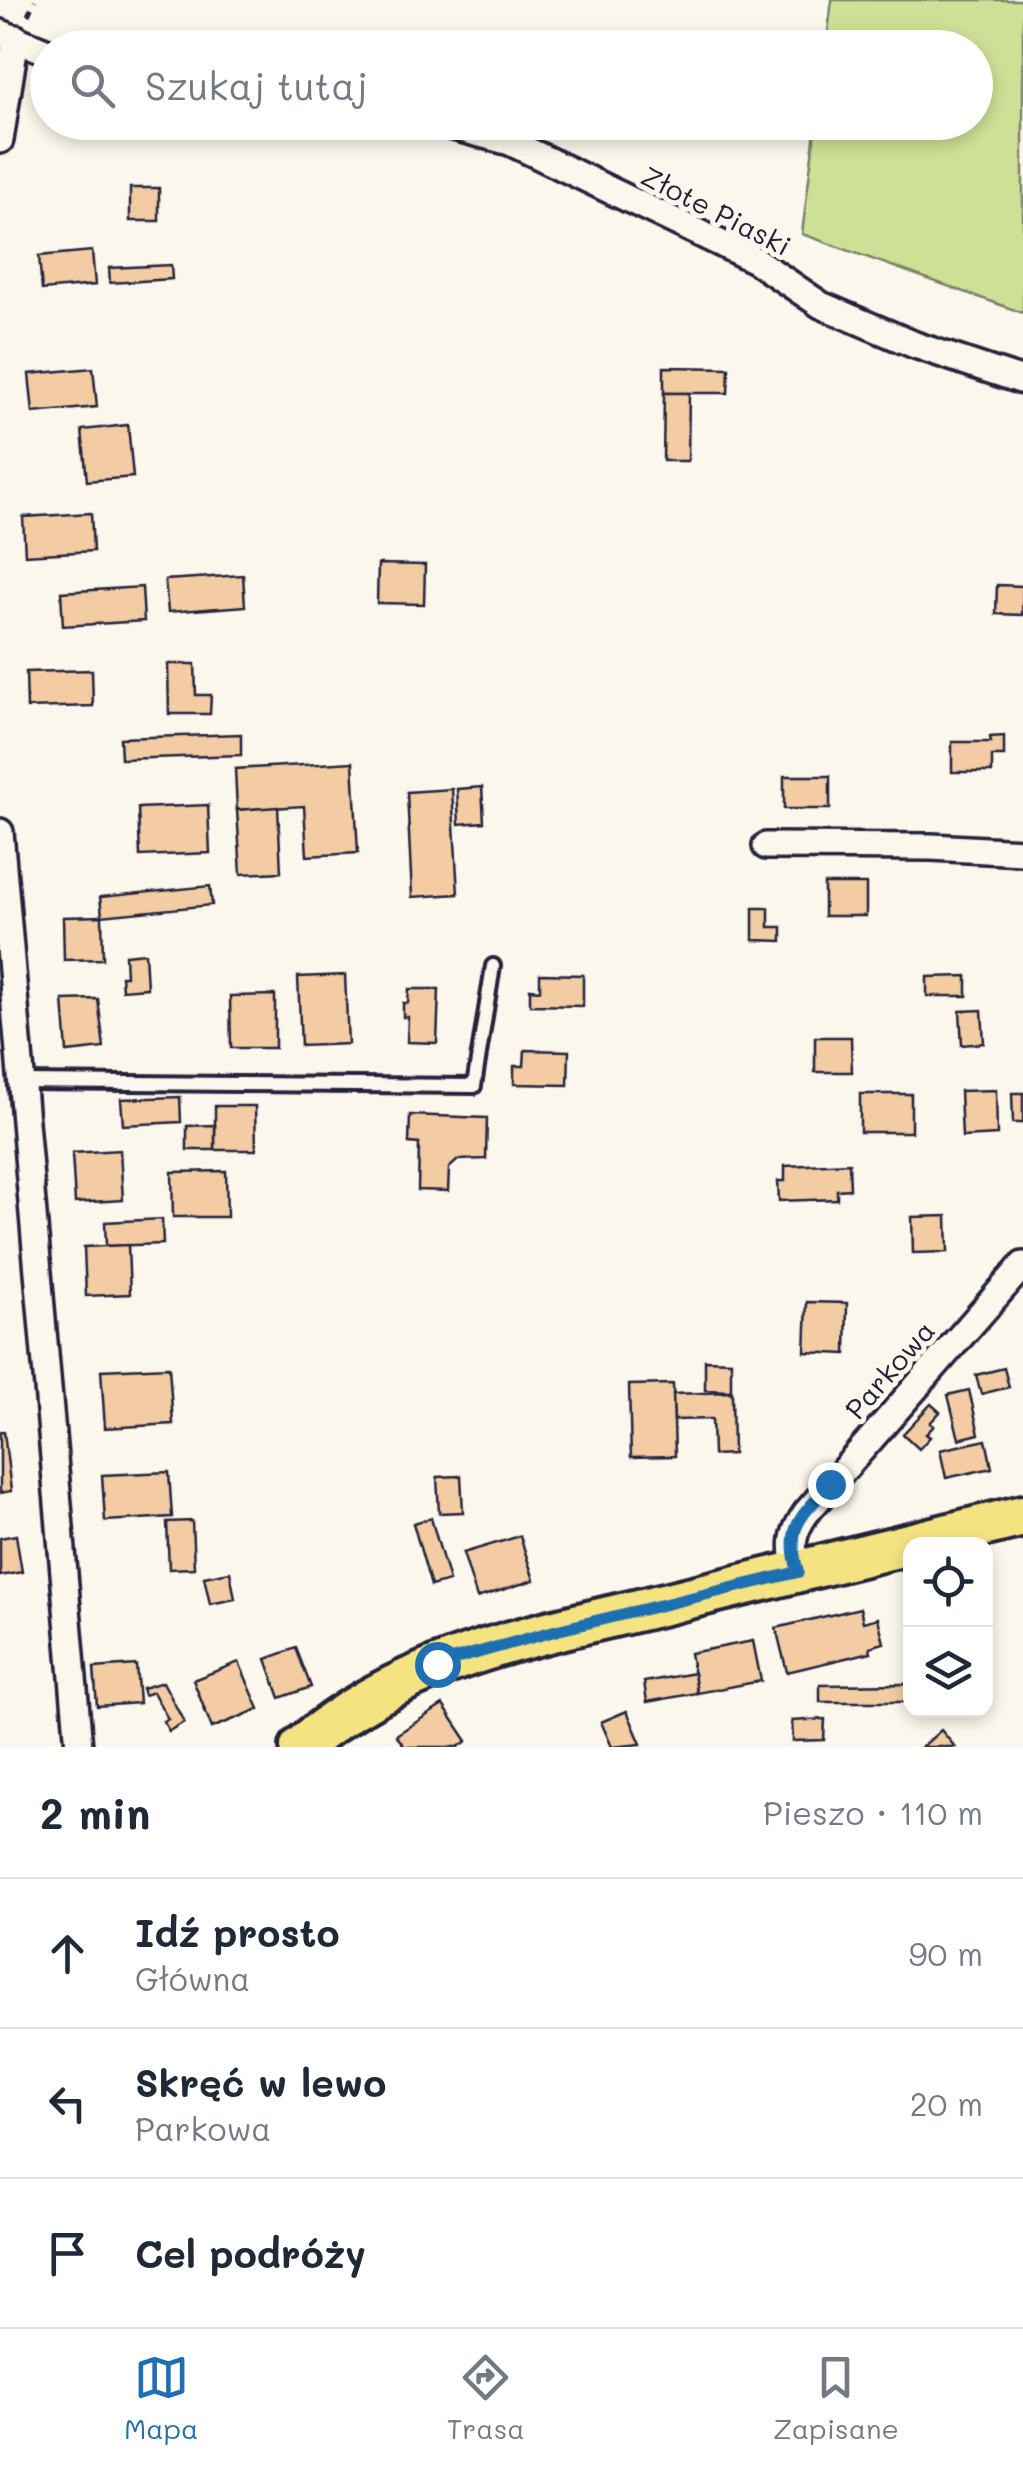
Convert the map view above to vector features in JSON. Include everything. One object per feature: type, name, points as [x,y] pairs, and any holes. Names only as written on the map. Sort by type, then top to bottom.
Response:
[{"type":"main road","points":[[301,1747],[378,1693],[437,1664],[558,1630],[1023,1516]]},
{"type":"street","points":[[0,140],[8,35]]},
{"type":"street","name":"Złote Piaski","points":[[503,140],[755,260],[820,305],[932,351],[1023,381]]},
{"type":"street","points":[[0,832],[79,1747]]},
{"type":"street","points":[[766,846],[1023,852]]},
{"type":"street","name":"Parkowa","points":[[798,1572],[791,1548],[792,1532],[806,1512],[1023,1266]]},
{"type":"lane","points":[[22,1082],[474,1086],[494,966]]},
{"type":"green space","points":[[832,0],[1023,0],[1023,313],[802,234],[814,140],[993,140],[993,30],[828,30]]},
{"type":"building","points":[[130,188],[159,188],[159,221],[130,221]]},
{"type":"building","points":[[92,251],[95,285],[42,290],[39,256]]},
{"type":"building","points":[[171,265],[172,279],[110,283],[109,268]]},
{"type":"building","points":[[664,367],[729,368],[728,393],[664,393]]},
{"type":"building","points":[[93,368],[97,407],[33,413],[29,374]]},
{"type":"building","points":[[664,393],[689,393],[688,461],[663,461]]},
{"type":"building","points":[[128,425],[133,477],[87,481],[82,430]]},
{"type":"building","points":[[91,513],[93,551],[25,555],[23,517]]},
{"type":"building","points":[[378,564],[425,565],[424,604],[377,603]]},
{"type":"building","points":[[243,575],[245,606],[168,612],[165,580]]},
{"type":"building","points":[[997,585],[1023,586],[1022,615],[996,614]]},
{"type":"building","points":[[142,587],[144,621],[63,626],[61,592]]},
{"type":"building","points":[[168,664],[195,664],[196,695],[211,695],[210,714],[169,714]]},
{"type":"building","points":[[92,670],[93,706],[27,708],[26,672]]},
{"type":"building","points":[[241,734],[241,755],[121,759],[120,738]]},
{"type":"building","points":[[1004,736],[1004,756],[992,756],[992,772],[952,772],[952,742],[991,742],[990,737]]},
{"type":"building","points":[[353,762],[358,853],[307,856],[304,806],[237,810],[235,769]]},
{"type":"building","points":[[784,776],[830,776],[830,809],[784,809]]},
{"type":"building","points":[[482,787],[484,822],[459,824],[457,789]]},
{"type":"building","points":[[452,789],[458,894],[412,897],[407,792]]},
{"type":"building","points":[[208,805],[210,853],[140,856],[138,808]]},
{"type":"building","points":[[278,807],[281,872],[241,874],[237,810]]},
{"type":"building","points":[[824,884],[866,884],[866,916],[824,916]]},
{"type":"building","points":[[210,886],[212,905],[102,916],[100,897]]},
{"type":"building","points":[[753,908],[769,908],[769,927],[782,927],[782,941],[753,940]]},
{"type":"building","points":[[102,916],[103,959],[64,960],[63,917]]},
{"type":"building","points":[[145,953],[147,988],[122,990],[125,955]]},
{"type":"building","points":[[540,974],[583,975],[583,1006],[530,1005],[530,989],[540,990]]},
{"type":"building","points":[[345,975],[348,1044],[301,1046],[298,977]]},
{"type":"building","points":[[967,976],[967,996],[927,996],[927,977]]},
{"type":"building","points":[[409,989],[439,989],[437,1043],[407,1042],[408,1017],[403,1017],[403,1003],[408,1003]]},
{"type":"building","points":[[275,995],[275,1048],[231,1048],[230,996]]},
{"type":"building","points":[[98,999],[104,1048],[67,1052],[63,1000]]},
{"type":"building","points":[[982,1010],[984,1043],[962,1045],[960,1011]]},
{"type":"building","points":[[815,1037],[851,1037],[852,1072],[815,1072]]},
{"type":"building","points":[[525,1050],[569,1051],[568,1085],[514,1084],[514,1066],[524,1066]]},
{"type":"building","points":[[996,1090],[997,1135],[962,1137],[960,1091]]},
{"type":"building","points":[[1012,1093],[1023,1093],[1023,1123],[1013,1123]]},
{"type":"building","points":[[860,1094],[911,1094],[911,1132],[860,1132]]},
{"type":"building","points":[[180,1097],[181,1122],[123,1125],[121,1099]]},
{"type":"building","points":[[215,1106],[255,1106],[256,1150],[215,1150]]},
{"type":"building","points":[[410,1115],[487,1118],[486,1159],[458,1160],[449,1168],[448,1191],[418,1190],[419,1144],[409,1143]]},
{"type":"building","points":[[215,1125],[215,1150],[187,1150],[187,1126]]},
{"type":"building","points":[[120,1150],[123,1200],[75,1203],[72,1153]]},
{"type":"building","points":[[849,1163],[850,1189],[837,1190],[837,1199],[779,1201],[778,1181],[785,1181],[785,1166]]},
{"type":"building","points":[[226,1171],[227,1217],[173,1217],[172,1172]]},
{"type":"building","points":[[947,1216],[948,1252],[913,1253],[912,1217]]},
{"type":"building","points":[[162,1219],[163,1244],[106,1246],[105,1222]]},
{"type":"building","points":[[128,1245],[130,1294],[86,1296],[84,1247]]},
{"type":"building","points":[[807,1302],[847,1303],[846,1354],[805,1352]]},
{"type":"building","points":[[705,1360],[731,1361],[731,1391],[705,1390]]},
{"type":"building","points":[[169,1367],[173,1424],[105,1428],[101,1370]]},
{"type":"building","points":[[1004,1368],[1009,1387],[981,1394],[976,1375]]},
{"type":"building","points":[[673,1384],[675,1456],[631,1457],[629,1385]]},
{"type":"building","points":[[969,1390],[979,1434],[959,1439],[948,1395]]},
{"type":"building","points":[[732,1392],[733,1454],[713,1455],[712,1419],[674,1420],[673,1394]]},
{"type":"building","points":[[931,1404],[940,1412],[930,1423],[934,1426],[926,1434],[930,1437],[919,1449],[903,1434]]},
{"type":"building","points":[[0,1432],[4,1432],[11,1491],[0,1493]]},
{"type":"building","points":[[986,1440],[992,1468],[946,1478],[940,1450]]},
{"type":"building","points":[[169,1472],[172,1517],[105,1521],[102,1475]]},
{"type":"building","points":[[461,1476],[463,1512],[439,1513],[437,1477]]},
{"type":"building","points":[[431,1518],[449,1581],[431,1586],[413,1523]]},
{"type":"building","points":[[192,1521],[194,1568],[169,1569],[167,1522]]},
{"type":"building","points":[[16,1535],[22,1572],[0,1576],[0,1538]]},
{"type":"building","points":[[520,1536],[534,1580],[477,1598],[463,1553]]},
{"type":"building","points":[[230,1572],[235,1599],[210,1604],[204,1577]]},
{"type":"building","points":[[860,1608],[863,1622],[878,1618],[884,1643],[870,1647],[871,1652],[787,1672],[776,1628]]},
{"type":"building","points":[[753,1641],[761,1681],[697,1693],[690,1653]]},
{"type":"building","points":[[296,1648],[311,1687],[280,1698],[266,1659]]},
{"type":"building","points":[[239,1662],[259,1709],[212,1728],[193,1680]]},
{"type":"building","points":[[136,1665],[139,1703],[97,1706],[94,1668]]},
{"type":"building","points":[[694,1673],[697,1693],[647,1702],[644,1682]]},
{"type":"building","points":[[163,1682],[184,1722],[169,1731],[163,1721],[168,1719],[153,1692],[144,1695],[142,1688]]},
{"type":"building","points":[[903,1684],[903,1702],[820,1702],[820,1685]]},
{"type":"building","points":[[443,1705],[467,1741],[458,1747],[405,1747],[396,1735]]},
{"type":"building","points":[[627,1711],[641,1744],[612,1747],[601,1722]]},
{"type":"building","points":[[825,1719],[824,1740],[793,1741],[792,1721]]},
{"type":"building","points":[[941,1730],[955,1747],[922,1747]]},
{"type":"route","points":[[437,1664],[558,1630],[798,1572],[791,1548],[792,1532],[830,1484]]}]
